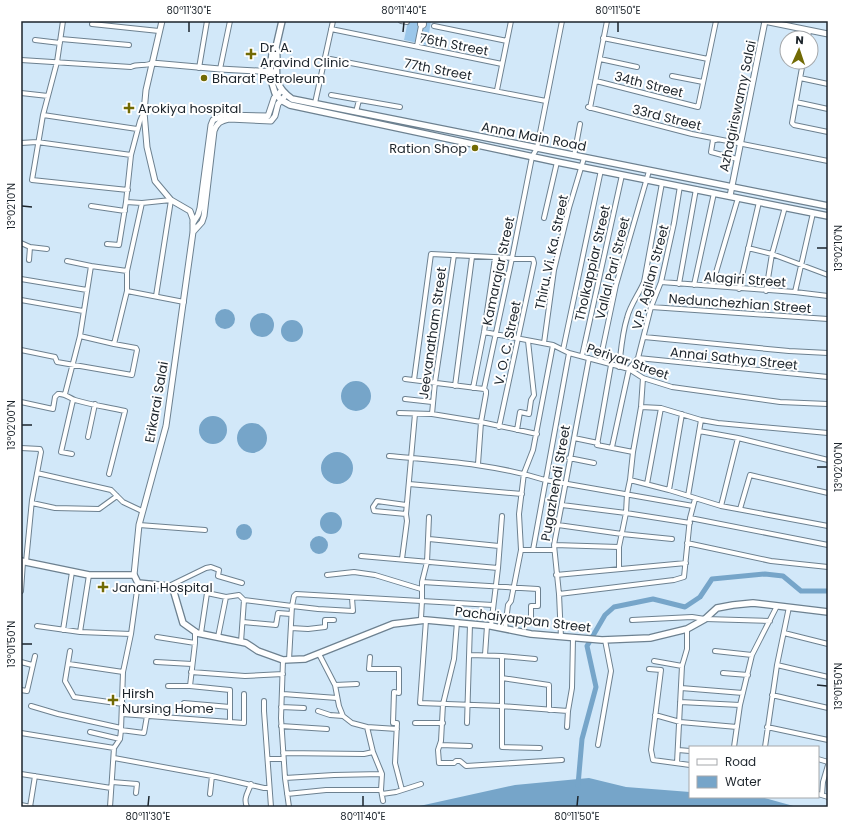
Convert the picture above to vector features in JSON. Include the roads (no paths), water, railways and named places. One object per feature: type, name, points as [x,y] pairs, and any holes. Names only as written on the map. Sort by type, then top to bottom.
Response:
[{"type":"main road","points":[[278,98],[271,80],[273,72],[272,54],[276,47],[282,21]]},
{"type":"main road","points":[[273,72],[284,92]]},
{"type":"main road","name":"Anna Main Road","points":[[284,92],[292,98],[356,112],[828,206]]},
{"type":"main road","name":"Anna Main Road","points":[[278,98],[290,105],[532,157],[828,216]]},
{"type":"main road","points":[[23,562],[89,574],[134,575],[138,582],[169,586],[173,589],[184,623],[195,631]]},
{"type":"main road","name":"Pachaiyappan Street","points":[[195,631],[246,643],[258,651],[286,660],[305,659],[393,624],[426,620],[489,626],[531,634],[603,640],[650,638],[688,629],[705,619],[717,608],[733,605],[753,603],[828,612]]},
{"type":"street","points":[[63,21],[57,62],[37,142],[32,180],[128,190]]},
{"type":"street","points":[[162,21],[146,90],[144,112],[147,147],[155,181],[172,200],[190,211],[193,223]]},
{"type":"street","points":[[200,68],[207,21]]},
{"type":"street","points":[[220,69],[230,21]]},
{"type":"street","points":[[315,103],[333,21]]},
{"type":"street","points":[[402,21],[407,22]]},
{"type":"street","points":[[497,90],[511,21]]},
{"type":"street","name":"Kamarajar Street","points":[[478,464],[481,422],[486,394],[484,389],[532,157],[537,148],[562,21]]},
{"type":"street","points":[[596,81],[606,21]]},
{"type":"street","points":[[672,76],[703,82],[716,21]]},
{"type":"street","points":[[765,21],[809,30]]},
{"type":"street","name":"Azhagiriswamy Salai","points":[[730,196],[765,21]]},
{"type":"street","points":[[92,24],[159,31]]},
{"type":"street","points":[[417,46],[421,26]]},
{"type":"street","points":[[434,26],[507,41]]},
{"type":"street","name":"76th Street","points":[[331,29],[502,64]]},
{"type":"street","points":[[603,38],[708,59]]},
{"type":"street","points":[[35,40],[129,45]]},
{"type":"street","name":"77th Street","points":[[325,58],[497,90],[546,101]]},
{"type":"street","points":[[600,59],[637,66]]},
{"type":"street","points":[[21,60],[131,67],[134,65],[147,66],[152,63],[200,68],[273,72]]},
{"type":"street","points":[[802,70],[792,124],[828,132]]},
{"type":"street","points":[[800,78],[828,84]]},
{"type":"street","name":"33rd Street","points":[[596,81],[589,107],[692,134],[740,144]]},
{"type":"street","name":"34th Street","points":[[596,81],[698,107],[703,82]]},
{"type":"street","points":[[21,92],[48,96]]},
{"type":"street","points":[[193,223],[200,208],[211,125],[213,120],[220,116],[232,115],[267,116],[278,98],[284,92]]},
{"type":"street","points":[[331,95],[400,107]]},
{"type":"street","points":[[193,232],[202,222],[204,216],[216,124],[222,120],[228,119],[271,121],[275,116],[278,98]]},
{"type":"street","points":[[356,112],[359,100]]},
{"type":"street","points":[[796,102],[828,109]]},
{"type":"street","points":[[107,244],[118,245],[128,190],[130,155],[144,112]]},
{"type":"street","points":[[43,115],[137,130]]},
{"type":"street","points":[[574,156],[580,124]]},
{"type":"street","points":[[737,159],[711,153],[713,141],[715,139],[828,161]]},
{"type":"street","points":[[21,143],[37,142],[130,155]]},
{"type":"street","name":"Thiru. Vi. Ka. Street","points":[[544,343],[554,270],[569,208],[584,158]]},
{"type":"street","points":[[544,218],[557,162]]},
{"type":"street","points":[[563,350],[601,170]]},
{"type":"street","name":"Vallal Pari Street","points":[[600,361],[616,285],[649,171]]},
{"type":"street","name":"Tholkappiar Street","points":[[582,356],[622,175]]},
{"type":"street","points":[[619,367],[626,318],[634,301],[640,293],[644,282],[662,183]]},
{"type":"street","name":"V.P. Agilan Street","points":[[629,369],[638,358],[651,307],[660,282],[674,223],[680,186]]},
{"type":"street","points":[[679,284],[696,190]]},
{"type":"street","points":[[694,285],[714,193]]},
{"type":"street","points":[[712,286],[738,198]]},
{"type":"street","points":[[126,202],[142,203],[172,200]]},
{"type":"street","points":[[156,296],[172,200]]},
{"type":"street","points":[[739,289],[759,202]]},
{"type":"street","points":[[114,344],[127,290],[127,271],[142,203]]},
{"type":"street","points":[[91,206],[125,211]]},
{"type":"street","points":[[766,291],[772,254],[784,207]]},
{"type":"street","points":[[795,292],[813,213]]},
{"type":"street","name":"Erikarai Salai","points":[[134,575],[142,511],[166,426],[184,302],[193,223]]},
{"type":"street","points":[[21,243],[30,247],[47,249]]},
{"type":"street","points":[[29,260],[30,247]]},
{"type":"street","points":[[748,248],[772,254],[828,275]]},
{"type":"street","points":[[414,380],[431,254],[512,258]]},
{"type":"street","name":"Jeevanatham Street","points":[[432,414],[432,402],[454,255]]},
{"type":"street","points":[[455,386],[472,257]]},
{"type":"street","points":[[473,388],[484,332],[495,258]]},
{"type":"street","name":"V. O. C. Street","points":[[499,427],[534,263],[533,259],[512,258]]},
{"type":"street","points":[[67,261],[127,271]]},
{"type":"street","points":[[65,394],[80,336],[91,266]]},
{"type":"street","points":[[21,279],[87,290]]},
{"type":"street","name":"Alagiri Street","points":[[660,282],[795,292],[828,296]]},
{"type":"street","points":[[127,290],[184,302]]},
{"type":"street","points":[[21,300],[83,311]]},
{"type":"street","name":"Nedunchezhian Street","points":[[651,307],[828,319]]},
{"type":"street","name":"Periyar Street","points":[[484,332],[553,345],[569,353],[629,369],[643,378],[680,388],[780,402],[828,404]]},
{"type":"street","points":[[21,350],[55,358],[57,362],[132,375],[137,350],[136,348],[80,336]]},
{"type":"street","points":[[644,337],[789,351],[828,353]]},
{"type":"street","points":[[517,430],[520,412],[529,414],[531,400],[534,395],[528,341]]},
{"type":"street","points":[[505,629],[508,604],[511,601],[520,550],[519,514],[524,473],[533,450],[537,434],[553,345]]},
{"type":"street","points":[[532,550],[569,353]]},
{"type":"street","name":"Pugazhendi Street","points":[[561,637],[559,594],[554,548],[569,458],[589,358]]},
{"type":"street","name":"Annai Sathya Street","points":[[638,358],[828,377]]},
{"type":"street","points":[[598,443],[612,365]]},
{"type":"street","points":[[612,447],[629,369]]},
{"type":"street","points":[[619,569],[619,547],[626,513],[627,494],[641,407],[643,378]]},
{"type":"street","points":[[405,379],[484,389]]},
{"type":"street","points":[[21,402],[54,409],[55,397],[58,394],[65,394],[73,400],[125,411],[109,474]]},
{"type":"street","points":[[405,399],[432,402]]},
{"type":"street","points":[[72,454],[62,452],[73,400]]},
{"type":"street","points":[[88,437],[95,404]]},
{"type":"street","points":[[641,407],[660,408],[718,423],[828,433]]},
{"type":"street","points":[[647,484],[660,408]]},
{"type":"street","points":[[399,413],[432,414],[481,422],[537,434]]},
{"type":"street","points":[[402,559],[407,521],[406,505],[415,414]]},
{"type":"street","points":[[669,490],[682,414]]},
{"type":"street","points":[[688,496],[702,420]]},
{"type":"street","points":[[700,431],[738,438],[828,460]]},
{"type":"street","points":[[574,438],[598,443],[597,445],[633,452]]},
{"type":"street","points":[[721,506],[738,438]]},
{"type":"street","points":[[21,448],[40,449],[41,452],[23,562],[21,591]]},
{"type":"street","points":[[389,456],[478,464],[524,473],[546,480],[566,482],[693,506]]},
{"type":"street","points":[[569,458],[594,463]]},
{"type":"street","points":[[37,474],[111,490],[123,502],[142,511]]},
{"type":"street","points":[[740,509],[750,475],[828,493]]},
{"type":"street","points":[[630,480],[721,506],[828,526]]},
{"type":"street","points":[[408,484],[522,494]]},
{"type":"street","points":[[32,503],[55,508],[100,509],[117,496]]},
{"type":"street","points":[[559,594],[674,580],[684,577],[690,521],[695,498]]},
{"type":"street","points":[[406,505],[377,501],[373,507],[374,511],[406,514]]},
{"type":"street","points":[[562,505],[690,521],[828,545]]},
{"type":"street","points":[[485,655],[496,588],[502,516]]},
{"type":"street","points":[[429,517],[427,562],[421,589],[421,618],[426,620],[420,703],[467,706],[501,706],[568,711]]},
{"type":"street","points":[[558,524],[622,534],[672,539]]},
{"type":"street","points":[[139,526],[204,530]]},
{"type":"street","points":[[429,539],[499,546]]},
{"type":"street","points":[[687,543],[771,561],[828,567]]},
{"type":"street","points":[[520,550],[619,547]]},
{"type":"street","points":[[361,556],[498,568]]},
{"type":"street","points":[[556,575],[686,563]]},
{"type":"street","points":[[169,586],[202,569],[211,567],[219,570],[218,576],[242,583]]},
{"type":"street","points":[[63,630],[72,572]]},
{"type":"street","points":[[327,575],[354,572],[375,575],[421,589]]},
{"type":"street","points":[[80,632],[89,574]]},
{"type":"street","points":[[110,807],[114,748],[120,739],[121,729],[123,672],[131,634],[138,582]]},
{"type":"street","points":[[422,582],[538,590],[538,606],[532,606],[531,623]]},
{"type":"street","points":[[201,633],[207,593],[226,596],[239,596],[244,600],[292,606],[353,611],[352,598]]},
{"type":"street","points":[[289,807],[283,759],[281,707],[283,694],[283,674],[291,628],[292,606],[294,596],[296,594],[493,605]]},
{"type":"street","points":[[218,637],[226,596]]},
{"type":"street","points":[[242,642],[244,600]]},
{"type":"street","points":[[734,746],[740,705],[752,655],[777,606]]},
{"type":"street","points":[[765,746],[777,665],[789,607]]},
{"type":"street","points":[[243,622],[276,626],[278,613],[292,614]]},
{"type":"street","points":[[632,620],[692,617],[705,619],[770,621]]},
{"type":"street","points":[[291,628],[308,629],[325,627],[325,620],[334,620]]},
{"type":"street","points":[[457,622],[454,659],[443,704],[443,723],[438,750],[439,763],[454,763],[456,761],[460,761],[466,766],[562,760]]},
{"type":"street","points":[[467,723],[470,624]]},
{"type":"street","points":[[38,626],[80,632],[131,634]]},
{"type":"street","points":[[677,763],[682,666],[687,649],[688,629]]},
{"type":"street","points":[[190,686],[195,631]]},
{"type":"street","points":[[784,633],[828,644]]},
{"type":"street","points":[[158,637],[195,643]]},
{"type":"street","points":[[567,727],[572,688],[575,638]]},
{"type":"street","points":[[598,745],[611,671],[603,640]]},
{"type":"street","points":[[70,650],[65,681],[74,697],[123,704]]},
{"type":"street","points":[[715,651],[752,655]]},
{"type":"street","points":[[319,654],[335,685],[337,698],[343,716]]},
{"type":"street","points":[[470,655],[535,659]]},
{"type":"street","points":[[21,690],[26,691],[34,656]]},
{"type":"street","points":[[502,656],[502,747],[540,748]]},
{"type":"street","points":[[370,658],[370,662],[368,664],[369,669],[399,668],[398,692],[394,692],[393,723],[397,723],[395,763],[402,790]]},
{"type":"street","points":[[654,660],[682,666]]},
{"type":"street","points":[[21,662],[32,665]]},
{"type":"street","points":[[156,662],[192,664]]},
{"type":"street","points":[[68,664],[123,672]]},
{"type":"street","points":[[777,665],[828,677]]},
{"type":"street","points":[[649,669],[661,670],[651,750],[653,760],[689,765]]},
{"type":"street","points":[[191,672],[245,676],[283,674]]},
{"type":"street","points":[[723,673],[748,674]]},
{"type":"street","points":[[502,678],[550,685],[549,710]]},
{"type":"street","points":[[335,685],[357,684]]},
{"type":"street","points":[[168,686],[190,686],[230,690],[230,722]]},
{"type":"street","points":[[681,688],[743,693]]},
{"type":"street","points":[[122,714],[244,723],[244,694]]},
{"type":"street","points":[[283,694],[337,698]]},
{"type":"street","points":[[772,695],[828,708]]},
{"type":"street","points":[[264,701],[271,807]]},
{"type":"street","points":[[680,702],[740,705]]},
{"type":"street","points":[[184,703],[230,707]]},
{"type":"street","points":[[31,706],[58,714],[144,733],[147,716]]},
{"type":"street","points":[[281,707],[304,708]]},
{"type":"street","points":[[318,711],[330,715],[343,716],[352,723],[367,727],[397,729]]},
{"type":"street","points":[[655,715],[680,722],[737,727]]},
{"type":"street","points":[[415,722],[443,723]]},
{"type":"street","points":[[281,726],[326,729]]},
{"type":"street","points":[[367,727],[373,752],[382,774],[381,792],[383,801]]},
{"type":"street","points":[[768,727],[828,740]]},
{"type":"street","points":[[90,732],[120,739]]},
{"type":"street","points":[[21,733],[114,748]]},
{"type":"street","points":[[440,745],[470,746]]},
{"type":"street","points":[[678,750],[689,751]]},
{"type":"street","points":[[283,753],[364,754],[373,752]]},
{"type":"street","points":[[114,758],[269,788]]},
{"type":"street","points":[[268,759],[283,759]]},
{"type":"street","points":[[828,765],[827,775],[823,782],[820,794],[828,797]]},
{"type":"street","points":[[21,774],[112,788]]},
{"type":"street","points":[[285,778],[382,774]]},
{"type":"street","points":[[21,805],[31,807],[35,776]]},
{"type":"street","points":[[210,794],[212,776]]},
{"type":"street","points":[[819,781],[823,782]]},
{"type":"street","points":[[112,782],[137,784],[136,793]]},
{"type":"street","points":[[247,807],[244,802],[251,784]]},
{"type":"street","points":[[287,794],[326,790],[381,792],[402,790],[421,784]]},
{"type":"water","points":[[225,309],[232,312],[235,319],[232,326],[225,329],[218,326],[215,319],[218,312]]},
{"type":"water","points":[[262,313],[270,317],[274,325],[270,333],[262,337],[254,333],[250,325],[254,317]]},
{"type":"water","points":[[292,320],[300,323],[303,331],[300,339],[292,342],[284,339],[281,331],[284,323]]},
{"type":"water","points":[[356,381],[367,385],[371,396],[367,407],[356,411],[345,407],[341,396],[345,385]]},
{"type":"water","points":[[213,416],[219,417],[223,420],[226,424],[226,436],[223,440],[219,443],[213,444],[207,443],[203,440],[200,436],[199,430],[200,424],[203,420],[207,417]]},
{"type":"water","points":[[252,423],[258,424],[266,432],[266,444],[258,452],[252,453],[246,452],[238,444],[237,438],[238,432],[246,424]]},
{"type":"water","points":[[334,452],[340,452],[349,456],[353,468],[349,480],[340,484],[334,484],[325,480],[321,471],[321,465],[325,456]]},
{"type":"water","points":[[327,512],[335,512],[342,519],[342,527],[335,534],[327,534],[320,527],[320,519]]},
{"type":"water","points":[[241,524],[247,524],[252,529],[250,538],[247,540],[241,540],[236,535],[236,529]]},
{"type":"water","points":[[315,536],[323,536],[328,541],[326,552],[323,554],[315,554],[310,549],[310,541]]},
{"type":"water","points":[[589,778],[626,787],[689,792],[689,798],[765,798],[797,807],[415,807],[515,785]]},
{"type":"waterway","points":[[578,785],[582,739],[596,687],[587,646],[605,615],[614,607],[653,599],[685,607],[700,597],[712,579],[765,574],[783,576],[801,591],[828,591]]},
{"type":"place","name":"Dr. A. Aravind Clinic","points":[[251,54]]},
{"type":"place","name":"Bharat Petroleum","points":[[204,78]]},
{"type":"place","name":"Arokiya hospital","points":[[129,108]]},
{"type":"place","name":"Ration Shop","points":[[475,148]]},
{"type":"place","name":"Janani Hospital","points":[[103,587]]},
{"type":"place","name":"Hirsh Nursing Home","points":[[113,700]]}]
